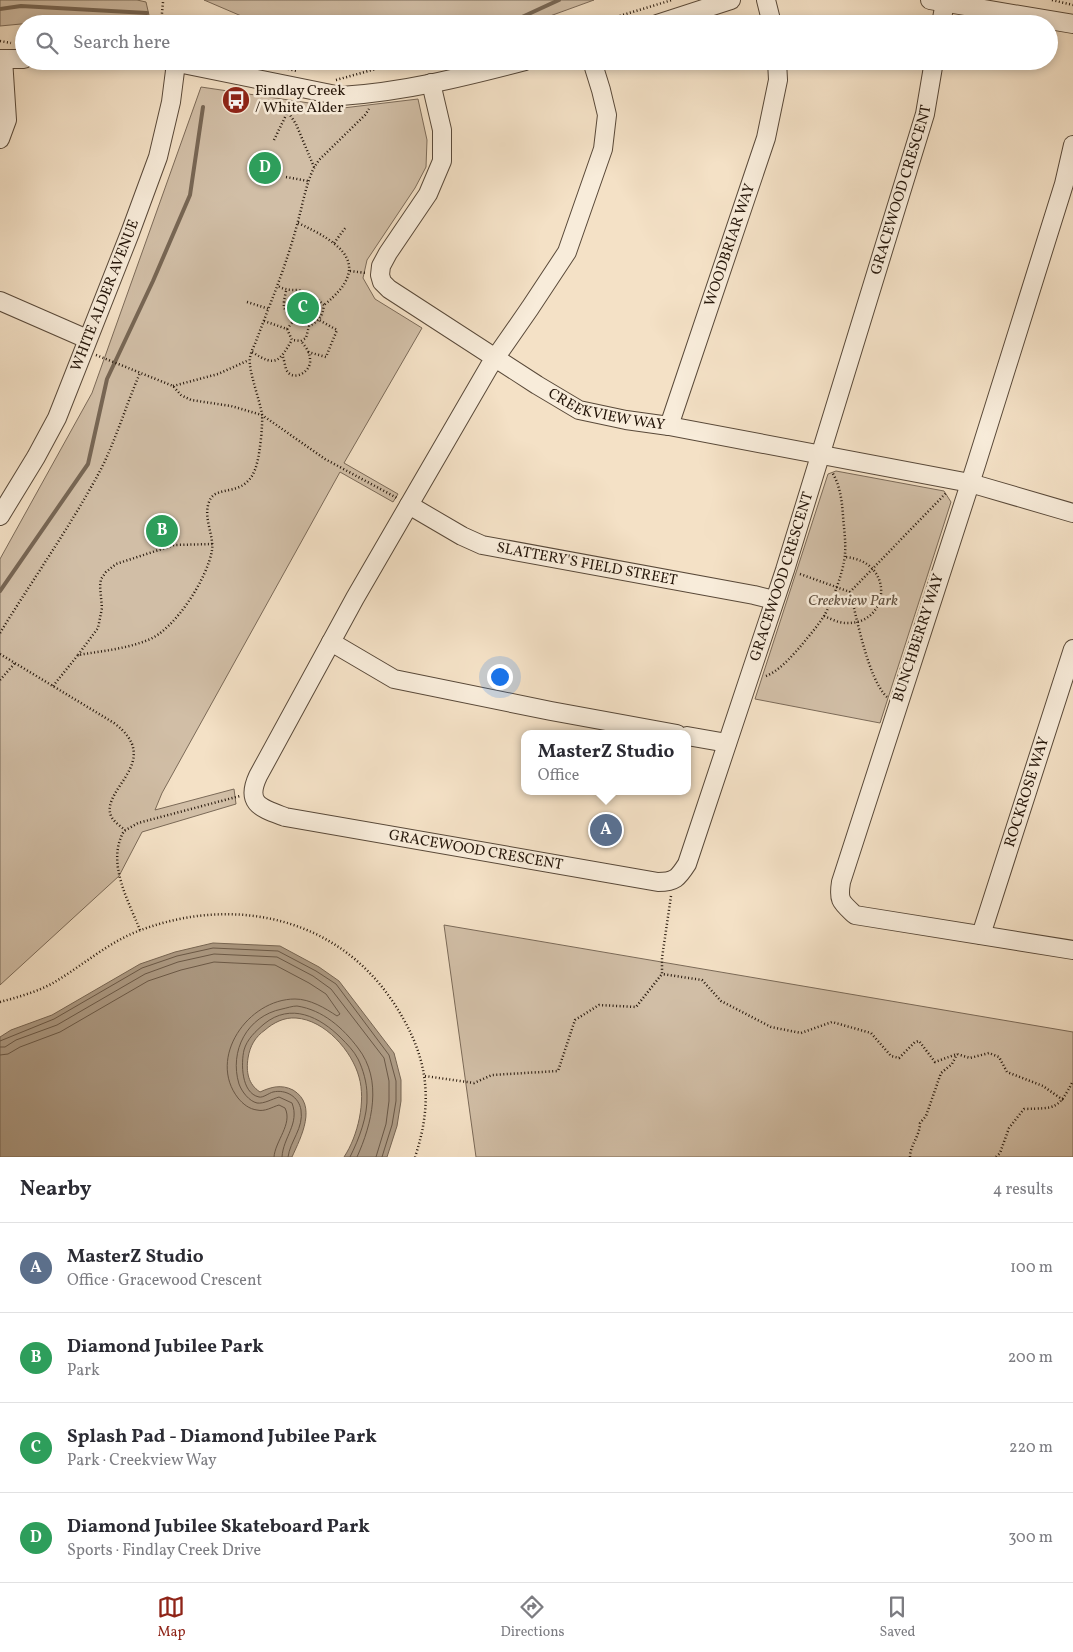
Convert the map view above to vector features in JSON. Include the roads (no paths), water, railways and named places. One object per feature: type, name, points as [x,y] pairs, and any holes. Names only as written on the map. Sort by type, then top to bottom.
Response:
[{"type":"street","points":[[684,15],[731,0]]},
{"type":"street","points":[[766,0],[770,15]]},
{"type":"street","points":[[940,15],[938,1],[1020,15]]},
{"type":"street","points":[[1058,21],[1073,24]]},
{"type":"street","points":[[0,139],[7,120],[1,59],[15,59]]},
{"type":"street","name":"WHITE ALDER AVENUE","points":[[0,516],[57,418],[130,233],[158,157],[171,102],[172,70]]},
{"type":"street","points":[[212,70],[341,96],[363,95],[431,83],[487,70]]},
{"type":"street","points":[[595,70],[607,115],[603,149],[567,252],[494,358],[331,642],[394,679],[655,730]]},
{"type":"street","name":"WOODBRIAR WAY","points":[[669,426],[766,138],[774,107],[777,70]]},
{"type":"street","name":"GRACEWOOD CRESCENT","points":[[331,642],[254,785],[255,802],[263,809],[285,817],[658,882],[670,882],[680,875],[687,864],[774,600],[825,461],[925,114],[932,70]]},
{"type":"street","name":"CREEKVIEW WAY","points":[[431,83],[442,130],[442,160],[428,194],[381,266],[380,275],[382,282],[389,290],[579,410],[626,420],[669,426],[825,461],[970,483],[1073,513]]},
{"type":"street","name":"BUNCHBERRY WAY","points":[[1073,145],[1064,184],[841,882],[839,894],[840,902],[855,915],[1073,950]]},
{"type":"street","points":[[0,301],[87,338]]},
{"type":"street","name":"SLATTERY'S FIELD STREET","points":[[409,505],[462,536],[482,545],[774,600]]},
{"type":"street","name":"ROCKROSE WAY","points":[[981,935],[1073,649]]},
{"type":"street","points":[[691,737],[727,743]]},
{"type":"water","points":[[213,943],[280,946],[319,967],[339,981],[394,1053],[401,1080],[401,1101],[397,1126],[387,1157],[344,1157],[357,1129],[362,1097],[359,1077],[350,1057],[336,1038],[317,1024],[307,1020],[292,1018],[275,1023],[258,1036],[250,1050],[247,1068],[250,1081],[260,1092],[276,1087],[284,1087],[293,1090],[301,1096],[305,1104],[305,1122],[292,1157],[0,1157],[0,1037],[11,1030],[52,1015],[140,964],[175,952]]},
{"type":"waterway","points":[[526,15],[559,0]]},
{"type":"waterway","points":[[0,9],[21,6],[147,13]]},
{"type":"waterway","points":[[0,591],[88,464],[107,379],[153,281],[190,195],[203,107]]},
{"type":"place","name":"Findlay Creek / White Alder","points":[[236,100]]},
{"type":"place","name":"Diamond Jubilee Skateboard Park","points":[[265,168]]},
{"type":"place","name":"Splash Pad - Diamond Jubilee Park","points":[[303,308]]},
{"type":"place","name":"Diamond Jubilee Park","points":[[162,531]]},
{"type":"place","name":"MasterZ Studio","points":[[606,830]]},
{"type":"park label","name":"Creekview Park","points":[[853,601]]}]
